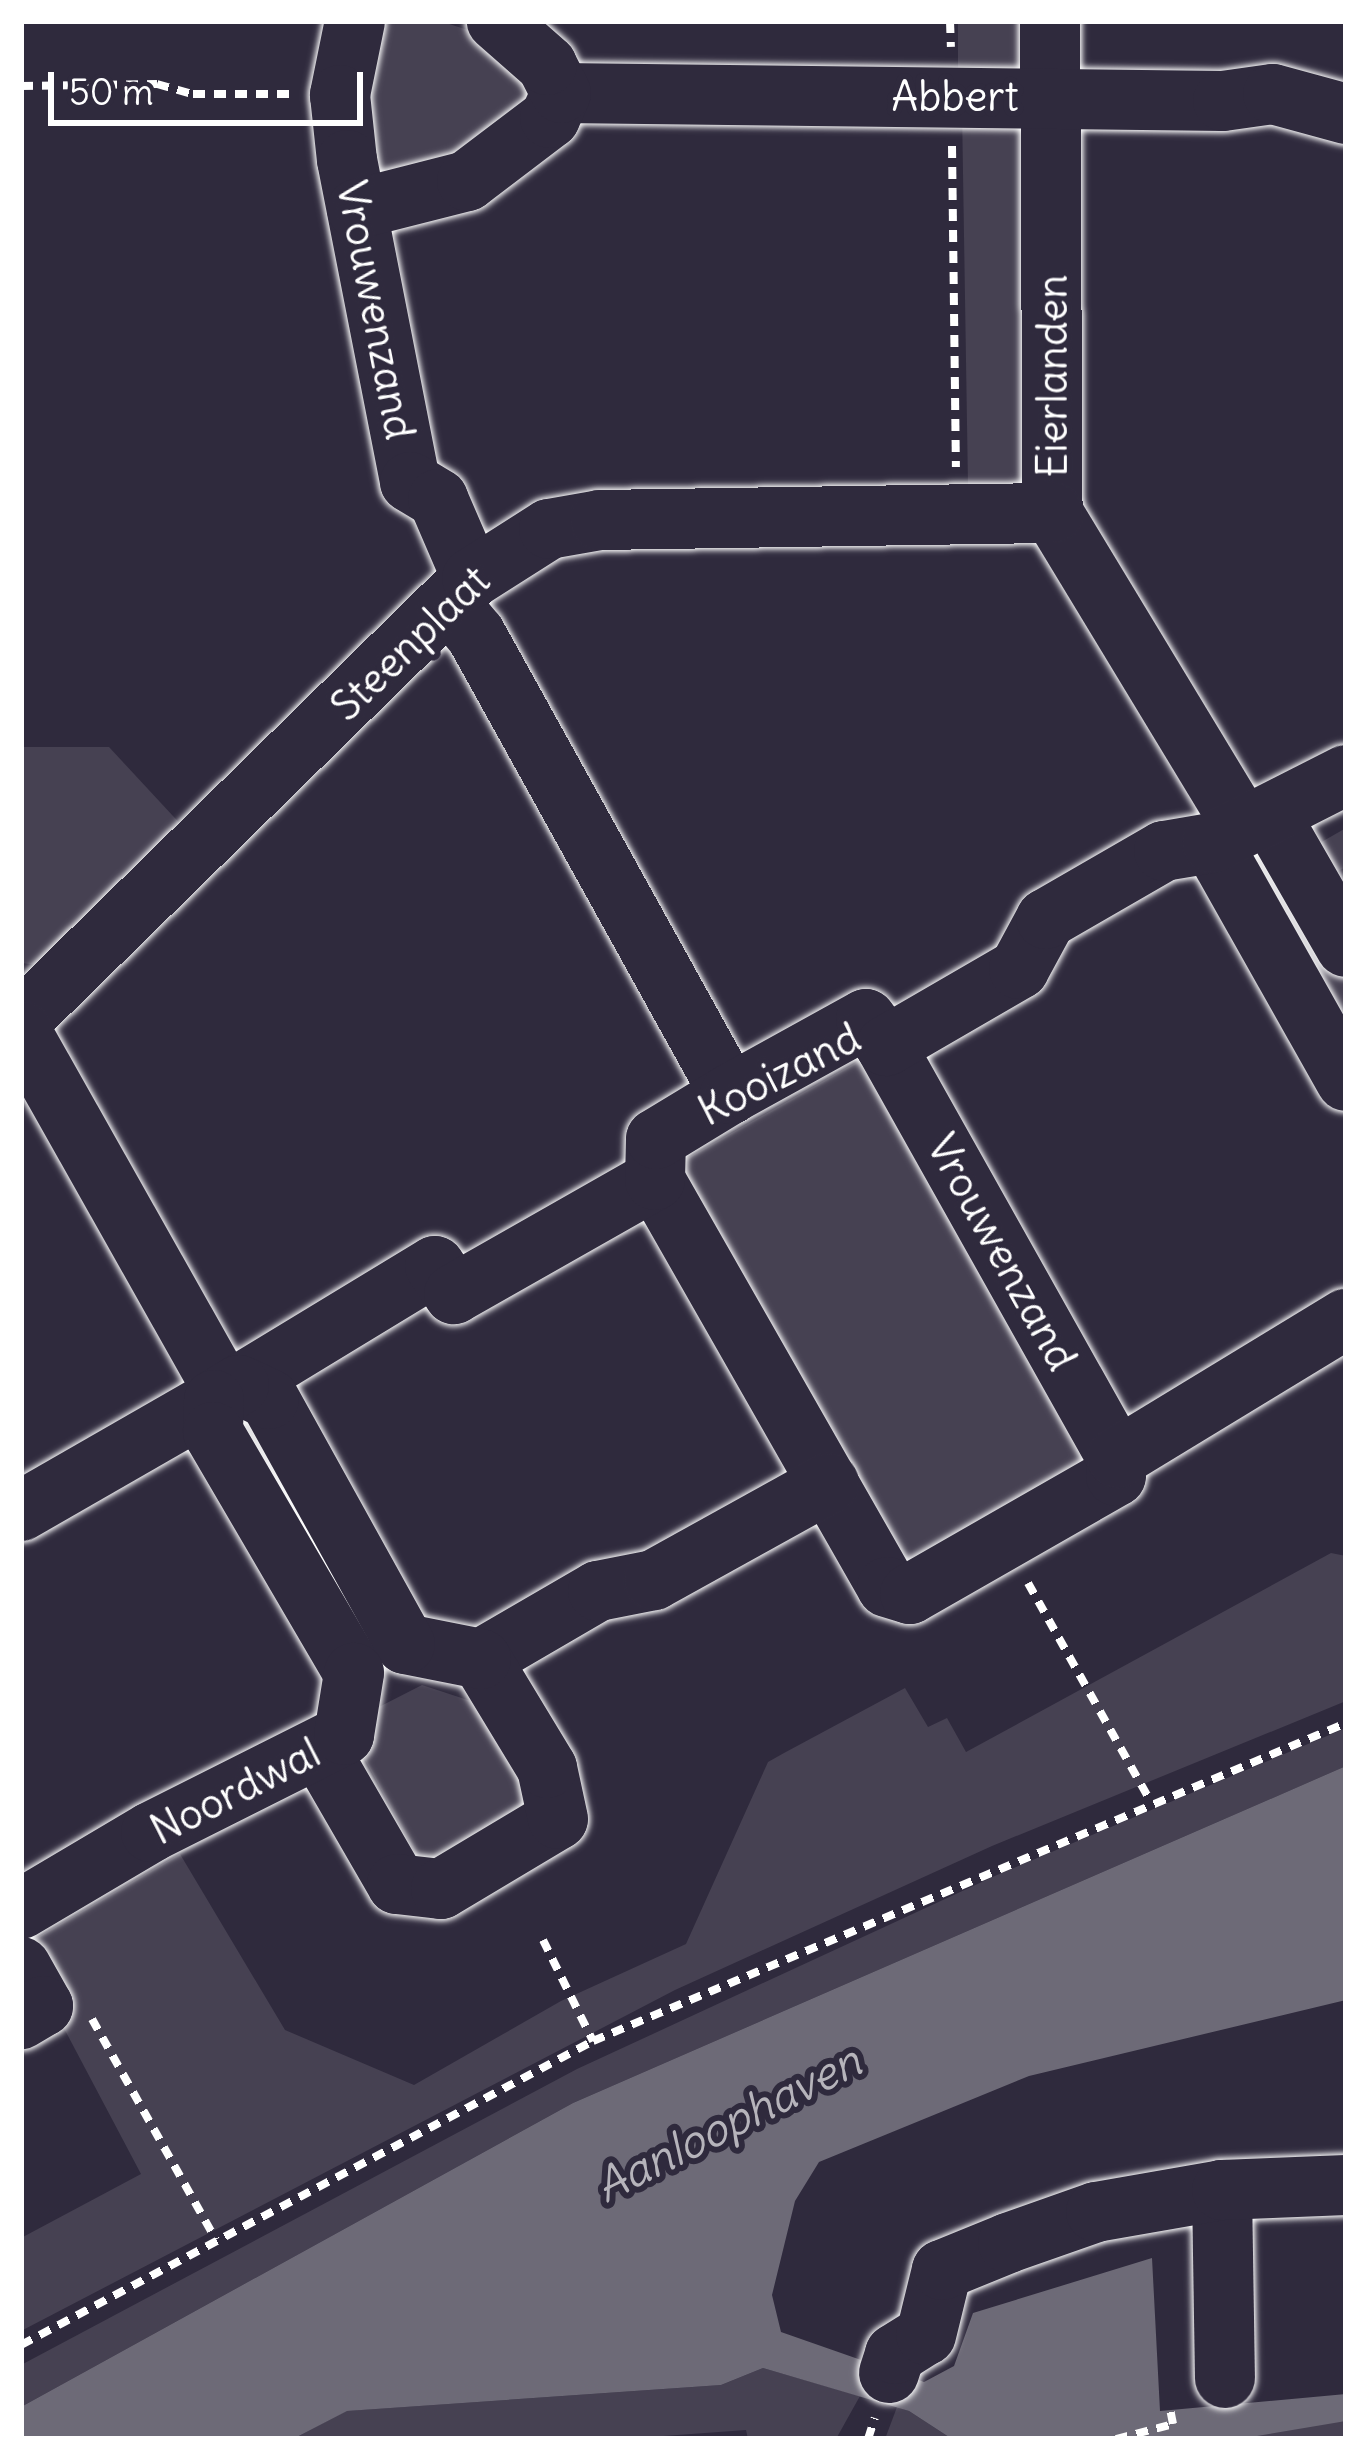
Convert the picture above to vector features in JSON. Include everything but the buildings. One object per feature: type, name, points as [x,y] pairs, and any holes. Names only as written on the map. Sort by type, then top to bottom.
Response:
[{"type":"street","name":"Vrouwenzand","points":[[355,21],[340,94],[410,482],[438,499],[476,635],[730,1094]]},
{"type":"street","points":[[358,209],[466,181],[550,118],[561,93],[548,65],[497,21]]},
{"type":"street","name":"Eierlanden","points":[[1050,21],[1053,512],[1241,827],[1346,1081]]},
{"type":"street","name":"Abbert","points":[[561,93],[1223,101],[1273,94],[1346,114]]},
{"type":"street","name":"Steenplaat","points":[[27,1052],[461,591],[549,529],[600,520],[1053,512]]},
{"type":"street","name":"Kooizand","points":[[656,1180],[656,1138],[730,1094],[866,1019],[886,1046],[1018,968],[1046,919],[1164,851],[1241,827],[1346,775]]},
{"type":"street","name":"Eierlanden","points":[[1241,827],[1346,947]]},
{"type":"street","name":"Vrouwenzand","points":[[886,1046],[1117,1458]]},
{"type":"street","points":[[27,1052],[226,1393],[213,1432],[380,1658],[481,1659],[598,1591],[654,1580],[830,1484]]},
{"type":"street","points":[[21,1511],[435,1266],[454,1294],[656,1180],[886,1588],[910,1594],[1116,1476],[1117,1458],[1346,1319]]},
{"type":"street","name":"Noordwal","points":[[21,1909],[151,1832],[344,1735],[380,1658]]},
{"type":"street","points":[[320,1749],[397,1884],[441,1888],[494,1860],[558,1819],[547,1768],[481,1659]]},
{"type":"street","points":[[890,2373],[895,2354],[926,2335],[942,2270],[1096,2212],[1222,2190],[1346,2185]]},
{"type":"street","points":[[1222,2190],[1225,2378]]},
{"type":"path","points":[[950,21],[957,517]]},
{"type":"path","points":[[21,86],[340,94]]},
{"type":"path","points":[[1004,1540],[1151,1802]]},
{"type":"path","points":[[21,2344],[593,2041],[1346,1723]]},
{"type":"path","points":[[543,1940],[593,2041]]},
{"type":"path","points":[[28,1997],[87,2008],[216,2240]]},
{"type":"path","points":[[1116,2439],[1173,2424],[1169,2409]]},
{"type":"shaded area","points":[[385,21],[440,21],[474,32],[535,90],[475,164],[382,174],[366,120]]},
{"type":"shaded area","points":[[958,21],[1024,21],[1024,85],[958,84]]},
{"type":"shaded area","points":[[1023,109],[1029,483],[968,485],[962,110]]},
{"type":"shaded area","points":[[21,747],[109,747],[186,830],[38,965],[21,963]]},
{"type":"shaded area","points":[[1346,828],[1346,867],[1334,873],[1318,844]]},
{"type":"shaded area","points":[[1262,844],[1346,971],[1346,1066],[1246,854]]},
{"type":"shaded area","points":[[868,1056],[1101,1467],[911,1576],[677,1164]]},
{"type":"shaded area","points":[[1331,1553],[1346,1556],[1346,1701],[992,1846],[675,1990],[21,2331],[21,2238],[141,2174],[21,1947],[180,1854],[285,2030],[414,2085],[561,2001],[686,1944],[768,1762],[905,1688],[928,1727],[947,1718],[966,1752]]},
{"type":"shaded area","points":[[422,1685],[483,1705],[532,1793],[524,1823],[422,1865],[362,1754],[377,1708]]},
{"type":"shaded area","points":[[1346,1728],[1346,1766],[573,2103],[21,2407],[21,2365],[577,2069],[997,1875]]},
{"type":"shaded area","points":[[763,2368],[860,2396],[836,2439],[748,2439],[746,2430],[623,2439],[293,2439],[346,2411],[721,2385]]},
{"type":"shaded area","points":[[897,2407],[909,2411],[952,2439],[885,2439]]},
{"type":"shaded area","points":[[1346,2421],[1346,2439],[1239,2439],[1276,2427]]},
{"type":"water","name":"Aanloophaven","points":[[1346,1766],[1346,2000],[1029,2076],[819,2162],[795,2201],[772,2295],[781,2332],[924,2382],[954,2366],[973,2313],[1152,2258],[1160,2411],[1346,2394],[1346,2421],[1239,2439],[952,2439],[909,2411],[763,2368],[721,2385],[347,2411],[293,2439],[21,2439],[21,2407],[573,2103]]}]
